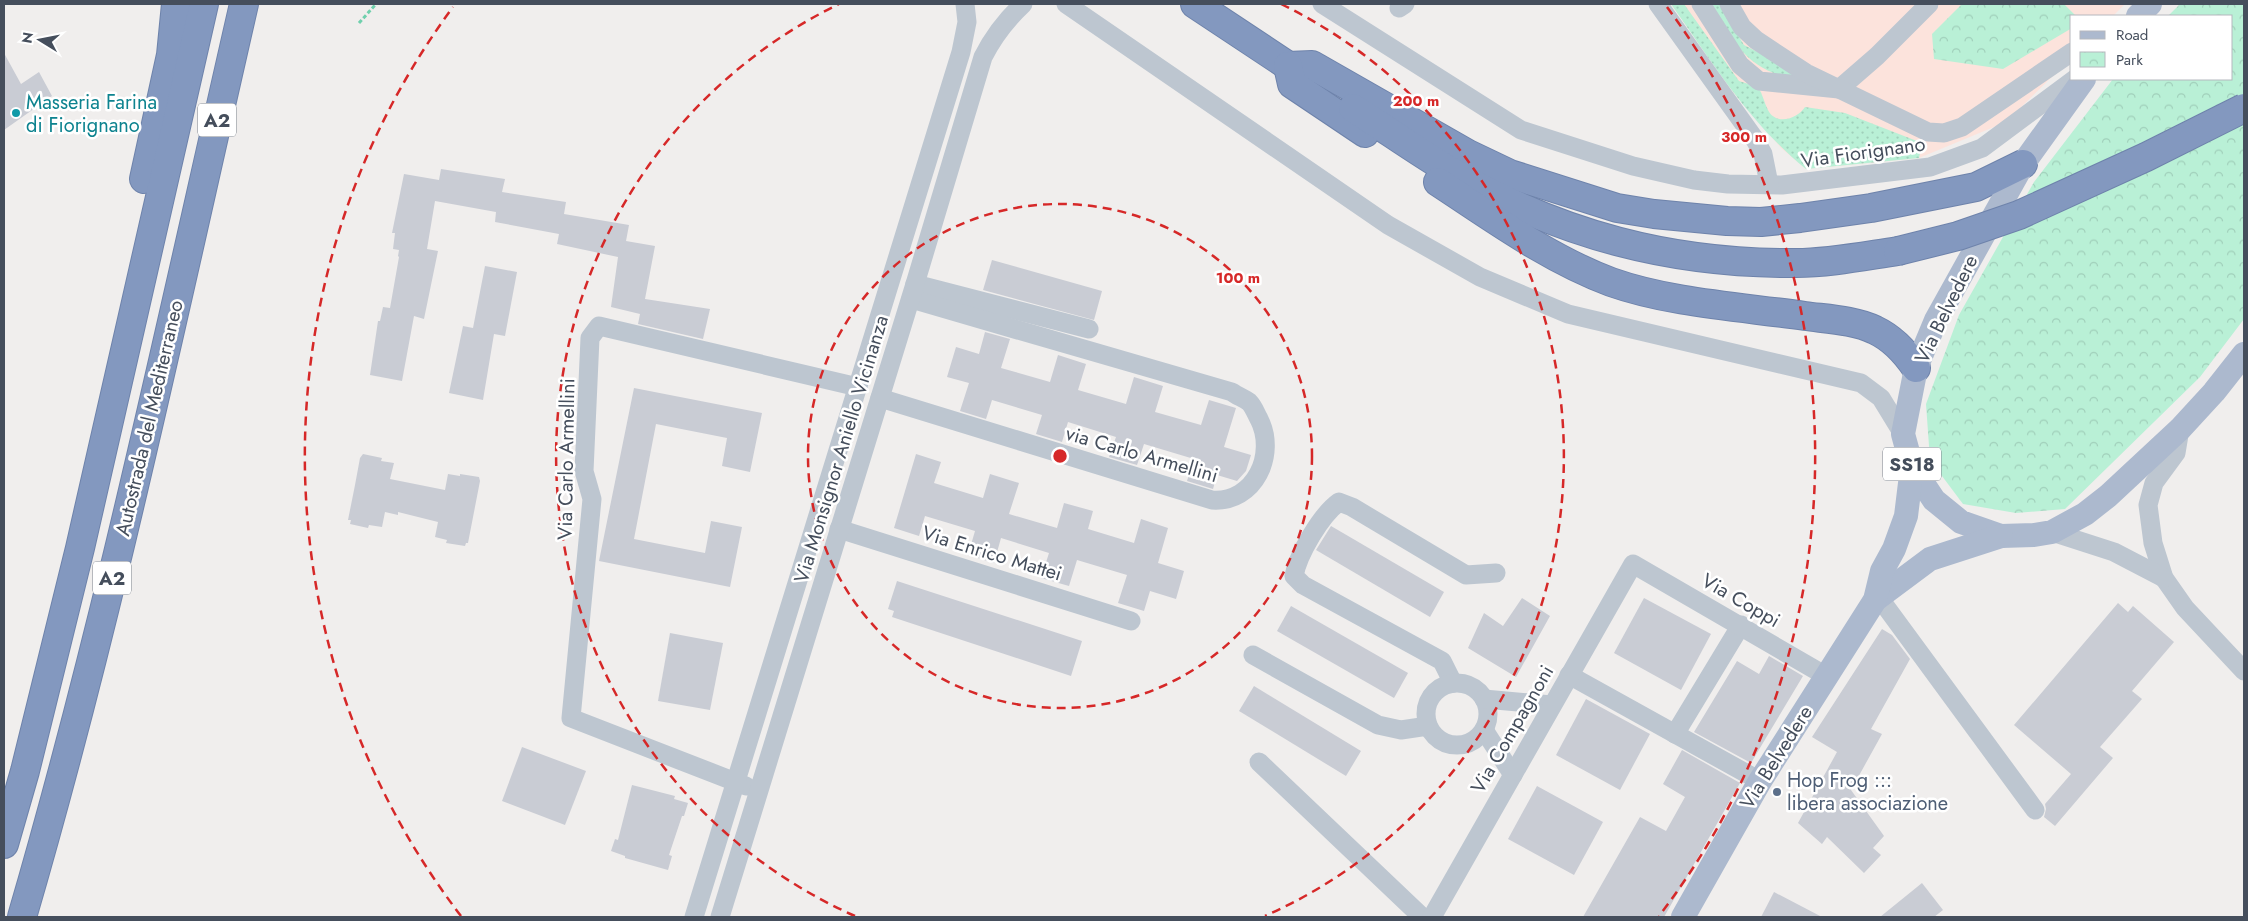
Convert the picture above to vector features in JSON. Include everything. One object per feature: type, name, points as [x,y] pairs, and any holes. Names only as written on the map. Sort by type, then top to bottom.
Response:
[{"type":"highway","points":[[100,454],[95,406],[171,55],[176,4]]},
{"type":"highway","name":"Autostrada del Mediterraneo","points":[[4,844],[25,771],[78,558],[100,454],[204,4]]},
{"type":"highway","name":"Autostrada del Mediterraneo","points":[[22,917],[62,781],[117,557],[244,4]]},
{"type":"highway","points":[[191,236],[213,194],[259,4]]},
{"type":"highway","points":[[1195,4],[1453,172],[1561,224],[1622,243],[1703,259],[1798,263],[1833,260],[1898,251],[1958,236],[2019,215],[2244,108]]},
{"type":"highway","points":[[1288,66],[1312,65],[1468,154],[1510,174],[1617,208],[1654,214],[1727,221],[1761,222],[1800,218],[1871,208],[1976,186],[2023,164]]},
{"type":"highway","points":[[1288,66],[1292,84],[1486,213],[1581,269],[1620,284],[1653,293],[1873,328],[1886,336],[1909,357],[1916,368]]},
{"type":"main road","points":[[2139,15],[2150,4]]},
{"type":"main road","name":"Via Belvedere","points":[[2083,80],[2023,164],[1936,320],[1916,368],[1903,434],[1912,467],[1934,500],[1960,522],[2001,536],[2034,535],[2052,532],[2085,514],[2108,496],[2180,429],[2214,392],[2244,354]]},
{"type":"main road","name":"SS18","points":[[1875,600],[1882,571],[1894,549],[1906,516],[1912,467]]},
{"type":"main road","name":"SS18","points":[[1875,600],[1930,559],[2001,536]]},
{"type":"main road","name":"Via Belvedere","points":[[1683,917],[1760,781],[1875,600]]},
{"type":"street","name":"Via Monsignor Aniello Vicinanza","points":[[694,917],[961,52],[966,22],[965,4]]},
{"type":"street","name":"Via Monsignor Aniello Vicinanza","points":[[720,917],[984,56],[1002,25],[1023,4]]},
{"type":"street","points":[[1066,4],[1388,225],[1480,277],[1568,314],[1861,383],[1881,398],[1903,434]]},
{"type":"street","name":"Via Fiorignano","points":[[1322,4],[1521,130],[1633,166],[1694,180],[1728,184],[1775,184],[1930,168],[1982,148],[2074,80]]},
{"type":"street","points":[[1658,4],[1754,138],[1763,154],[1775,184]]},
{"type":"street","points":[[1700,4],[1740,64],[1759,81],[1839,89],[1877,56],[1929,4]]},
{"type":"street","points":[[1729,4],[1742,27],[1756,40],[1806,73],[1928,132],[1944,133],[1962,127],[2070,53]]},
{"type":"street","points":[[913,292],[1089,329]]},
{"type":"street","name":"via Carlo Armellini","points":[[880,398],[1212,500],[1235,497],[1250,487],[1266,453],[1267,441],[1254,409],[1249,403],[1232,392],[913,292]]},
{"type":"street","name":"Via Carlo Armellini","points":[[759,791],[571,718],[592,499],[584,471],[590,338],[599,326],[858,387]]},
{"type":"street","points":[[2180,429],[2176,453],[2154,483],[2148,505],[2153,543],[2164,578],[2186,608],[2244,671]]},
{"type":"street","points":[[1453,683],[1442,662],[1304,584],[1294,576],[1296,563],[1328,510],[1339,502],[1352,507],[1466,575],[1496,573]]},
{"type":"street","name":"Via Enrico Mattei","points":[[839,529],[1131,620]]},
{"type":"street","points":[[2052,532],[2114,552],[2164,578]]},
{"type":"street","name":"Via Coppi","points":[[1633,564],[1826,676]]},
{"type":"street","name":"Via Compagnoni","points":[[1432,917],[1633,564]]},
{"type":"street","points":[[1875,600],[1886,607],[2035,810]]},
{"type":"street","points":[[1675,734],[1741,625]]},
{"type":"street","points":[[1253,656],[1378,725],[1401,730],[1428,726]]},
{"type":"street","points":[[1569,675],[1760,781]]},
{"type":"street","points":[[1453,683],[1471,687],[1484,699],[1488,709],[1488,720],[1484,730],[1473,740],[1463,745],[1451,745],[1441,741],[1428,726],[1426,715],[1430,699],[1443,686],[1453,683]]},
{"type":"street","points":[[1484,699],[1552,705]]},
{"type":"street","points":[[1484,730],[1512,775]]},
{"type":"street","points":[[1259,762],[1422,917]]},
{"type":"path","points":[[359,23],[376,4]]},
{"type":"shaded area","points":[[1671,4],[2125,4],[2114,15],[2070,15],[2070,59],[2006,122],[1919,158],[1806,169],[1781,148],[1734,93]]},
{"type":"green space","points":[[1671,4],[1684,4],[1739,81],[1758,87],[1768,110],[1776,118],[1786,119],[1792,117],[1805,107],[1845,113],[1922,143],[1919,158],[1806,169],[1749,112]]},
{"type":"green space","points":[[1708,4],[1719,4],[1744,45],[1791,69],[1800,78],[1783,76],[1768,71],[1756,63],[1735,43]]},
{"type":"green space","points":[[1962,4],[2064,4],[2075,15],[2070,15],[2070,29],[2003,69],[1934,59],[1932,34]]},
{"type":"green space","points":[[2180,4],[2244,4],[2244,319],[2200,377],[2065,509],[2016,513],[1963,504],[1930,460],[1926,404],[1959,315],[2034,182],[2112,80],[2233,80],[2233,15],[2169,15]]},
{"type":"building","name":"Masseria Farina di Fiorignano","points":[[4,53],[21,84],[39,72],[52,96],[4,130]]},
{"type":"building","points":[[441,169],[505,179],[502,192],[566,202],[564,214],[629,225],[626,241],[655,246],[645,299],[710,309],[703,339],[638,324],[640,314],[611,307],[618,257],[557,244],[559,234],[495,222],[496,212],[435,201],[427,249],[438,251],[424,319],[414,316],[402,381],[370,375],[378,321],[380,321],[383,307],[390,308],[399,257],[399,250],[393,249],[395,233],[392,233],[404,174],[439,180]]},
{"type":"building","points":[[992,260],[1102,291],[1094,320],[983,290]]},
{"type":"building","points":[[485,266],[517,272],[505,336],[494,334],[483,400],[449,393],[463,326],[473,328]]},
{"type":"building","points":[[985,332],[1010,339],[1001,368],[1050,382],[1058,355],[1086,364],[1078,390],[1126,404],[1134,377],[1163,386],[1155,412],[1201,425],[1209,400],[1236,408],[1224,447],[1251,455],[1246,471],[1237,481],[1217,475],[1213,489],[1187,481],[1194,459],[1144,444],[1137,465],[1109,457],[1116,437],[1068,422],[1062,442],[1036,434],[1042,415],[992,400],[986,419],[960,411],[969,383],[947,377],[956,347],[979,354]]},
{"type":"building","points":[[634,388],[762,413],[750,472],[722,466],[727,438],[656,424],[634,539],[705,553],[711,521],[742,527],[730,587],[599,561]]},
{"type":"building","points":[[363,454],[382,458],[381,461],[394,463],[390,479],[445,490],[448,474],[479,477],[480,481],[468,543],[465,546],[446,543],[447,540],[435,537],[438,522],[398,512],[398,515],[385,512],[382,527],[369,525],[368,528],[350,524],[351,520],[348,520],[360,458]]},
{"type":"building","points":[[916,454],[941,462],[934,483],[983,498],[990,474],[1019,483],[1009,514],[1057,528],[1064,503],[1093,511],[1088,529],[1134,543],[1141,519],[1168,528],[1158,563],[1184,571],[1176,599],[1150,591],[1144,611],[1118,603],[1127,575],[1077,560],[1069,586],[1041,578],[1049,553],[1001,538],[994,563],[968,555],[975,531],[925,516],[919,536],[894,528]]},
{"type":"building","points":[[1331,526],[1444,592],[1430,617],[1316,550]]},
{"type":"building","points":[[897,581],[1082,641],[1071,676],[892,617],[894,611],[888,609]]},
{"type":"building","points":[[1522,598],[1550,616],[1516,677],[1468,648],[1484,613],[1503,626]]},
{"type":"building","points":[[1644,598],[1711,634],[1681,690],[1614,653]]},
{"type":"building","points":[[2118,603],[2128,612],[2133,606],[2174,642],[2132,691],[2142,699],[2100,747],[2113,758],[2055,826],[2044,817],[2045,804],[2071,774],[2014,725]]},
{"type":"building","points":[[1291,606],[1408,673],[1394,698],[1277,631]]},
{"type":"building","points":[[1882,629],[1892,635],[1910,659],[1871,729],[1882,734],[1851,790],[1884,836],[1873,848],[1881,855],[1864,873],[1827,837],[1822,844],[1798,823],[1837,752],[1812,737]]},
{"type":"building","points":[[670,633],[723,643],[710,710],[658,701]]},
{"type":"building","points":[[1769,656],[1803,676],[1751,763],[1694,732],[1737,661],[1759,674]]},
{"type":"building","points":[[1254,686],[1361,751],[1346,776],[1239,711]]},
{"type":"building","points":[[1586,699],[1650,734],[1620,790],[1556,755]]},
{"type":"building","points":[[522,747],[586,771],[565,825],[502,801]]},
{"type":"building","points":[[1682,750],[1740,783],[1664,917],[1583,917],[1640,817],[1666,831],[1685,797],[1663,784]]},
{"type":"building","points":[[632,785],[675,796],[674,799],[688,803],[669,855],[672,856],[668,870],[625,858],[625,856],[611,851],[615,839],[618,840]]},
{"type":"building","points":[[1537,786],[1603,822],[1574,875],[1508,839]]},
{"type":"building","points":[[1922,883],[1943,910],[1934,917],[1880,917]]},
{"type":"building","points":[[1774,892],[1822,917],[1761,917]]},
{"type":"place","name":"Masseria Farina di Fiorignano","points":[[16,113]]},
{"type":"place","name":"Hop Frog ::: libera associazione","points":[[1777,792]]}]
